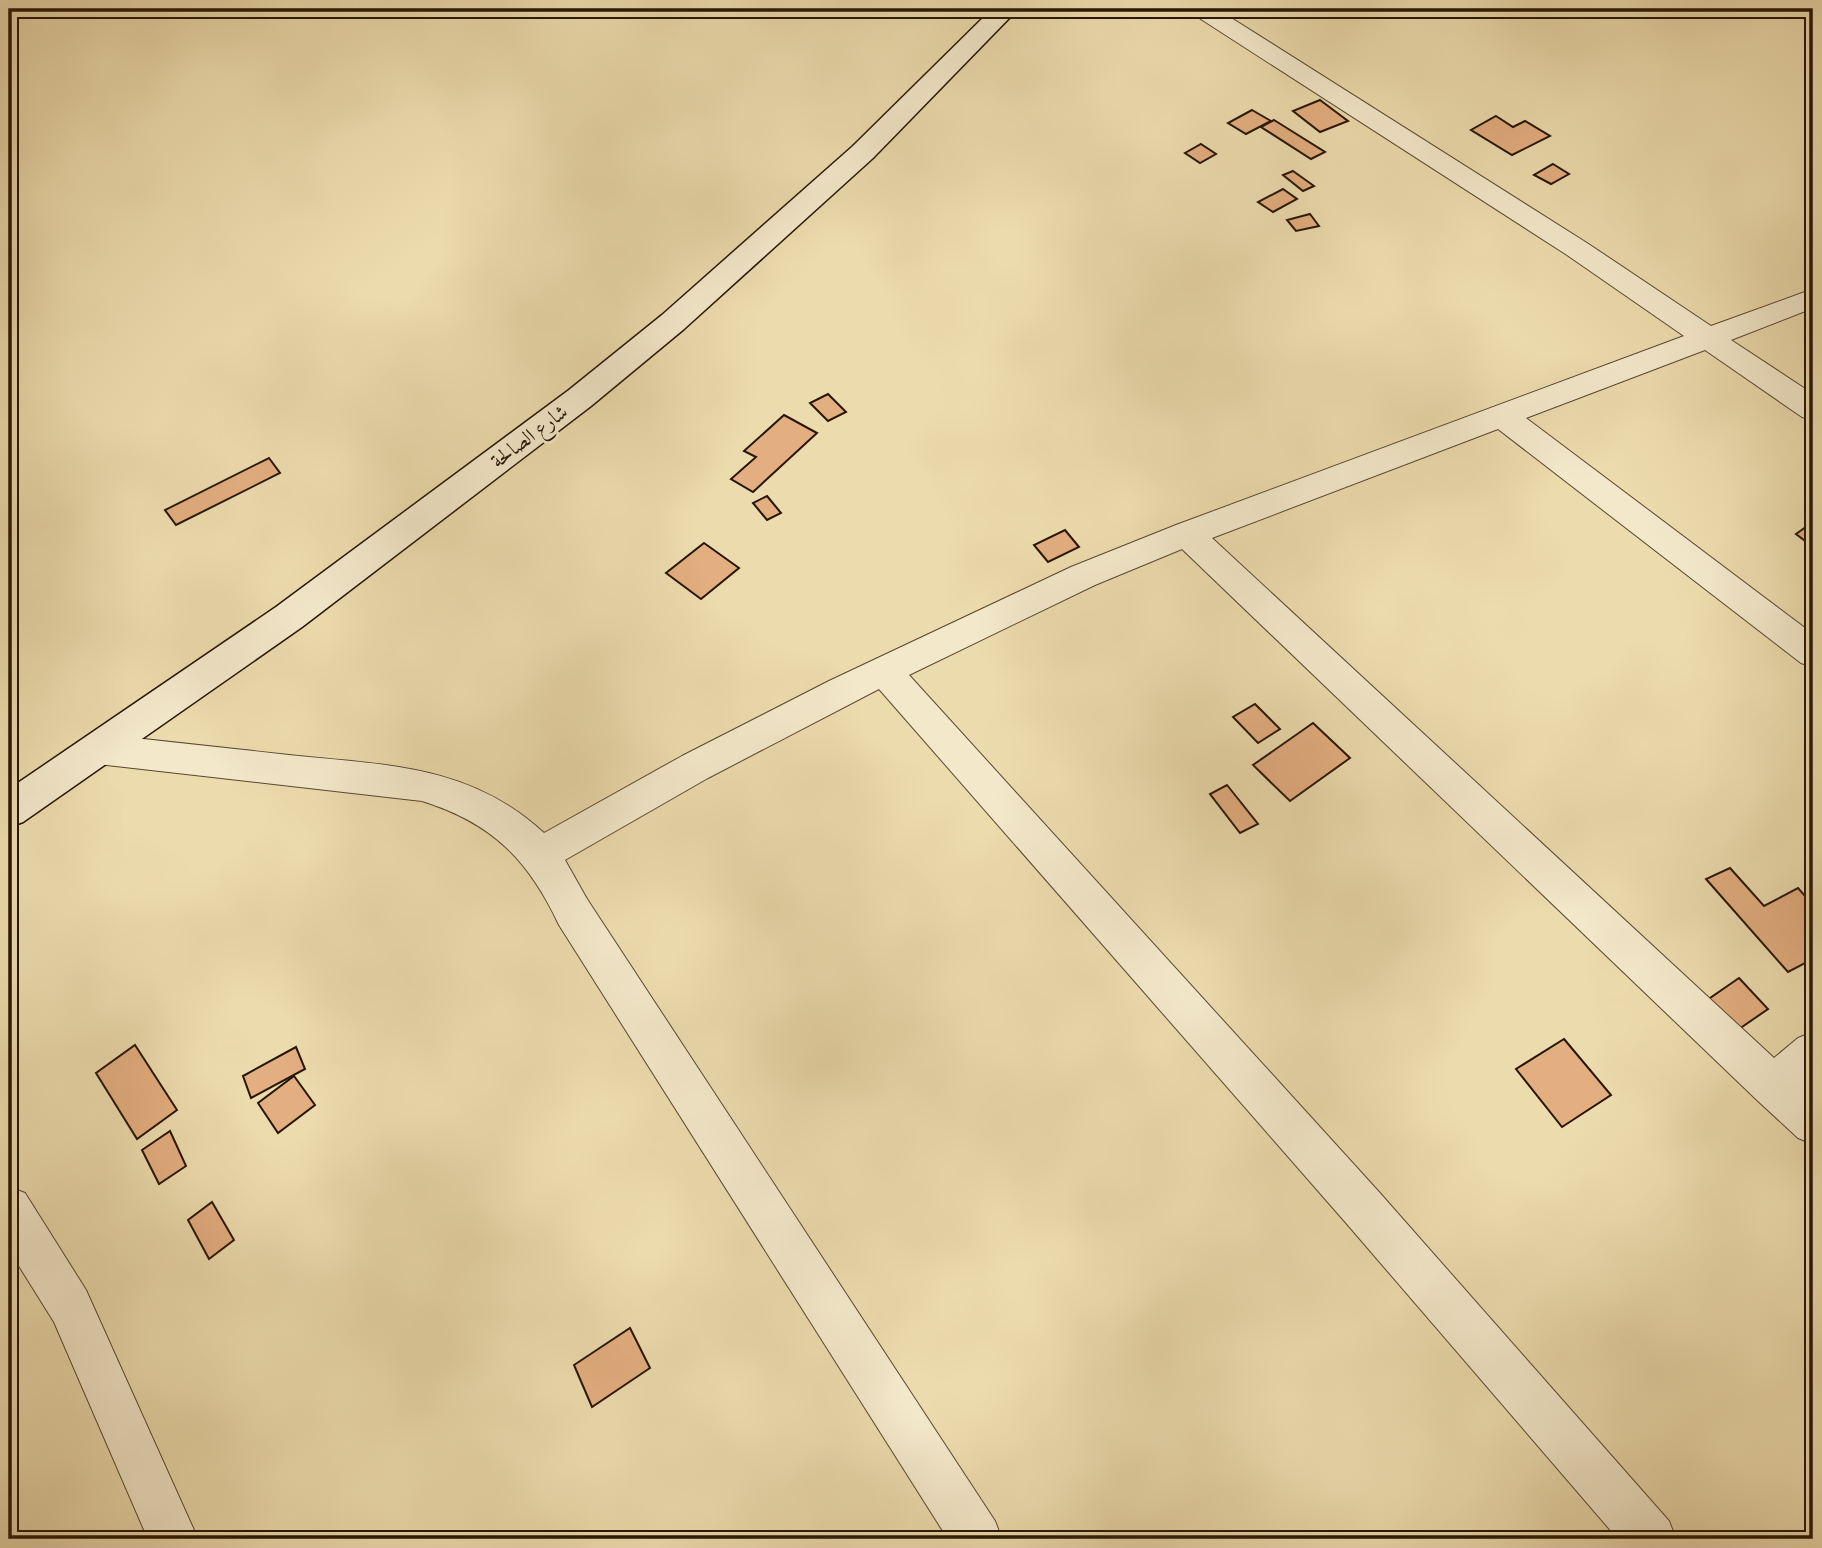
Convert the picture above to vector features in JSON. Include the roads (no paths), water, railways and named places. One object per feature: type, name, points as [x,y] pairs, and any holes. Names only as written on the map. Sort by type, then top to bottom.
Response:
[{"type":"main road","name":"شارع الصالحة","points":[[9,810],[289,617],[611,373],[673,322],[863,152],[1006,9]]},
{"type":"street","points":[[1201,9],[1577,249],[1813,409]]},
{"type":"street","points":[[541,855],[695,767],[883,670],[1083,576],[1187,534],[1813,298]]},
{"type":"street","points":[[1503,416],[1813,653]]},
{"type":"street","points":[[1187,534],[1813,1123]]},
{"type":"street","points":[[883,670],[1363,1208],[1651,1539]]},
{"type":"street","points":[[97,749],[422,785],[457,795],[489,811],[518,831],[541,855],[559,881],[573,912],[977,1539]]},
{"type":"street","points":[[1773,1086],[1813,1052]]},
{"type":"street","points":[[9,1209],[71,1306],[173,1539]]}]
